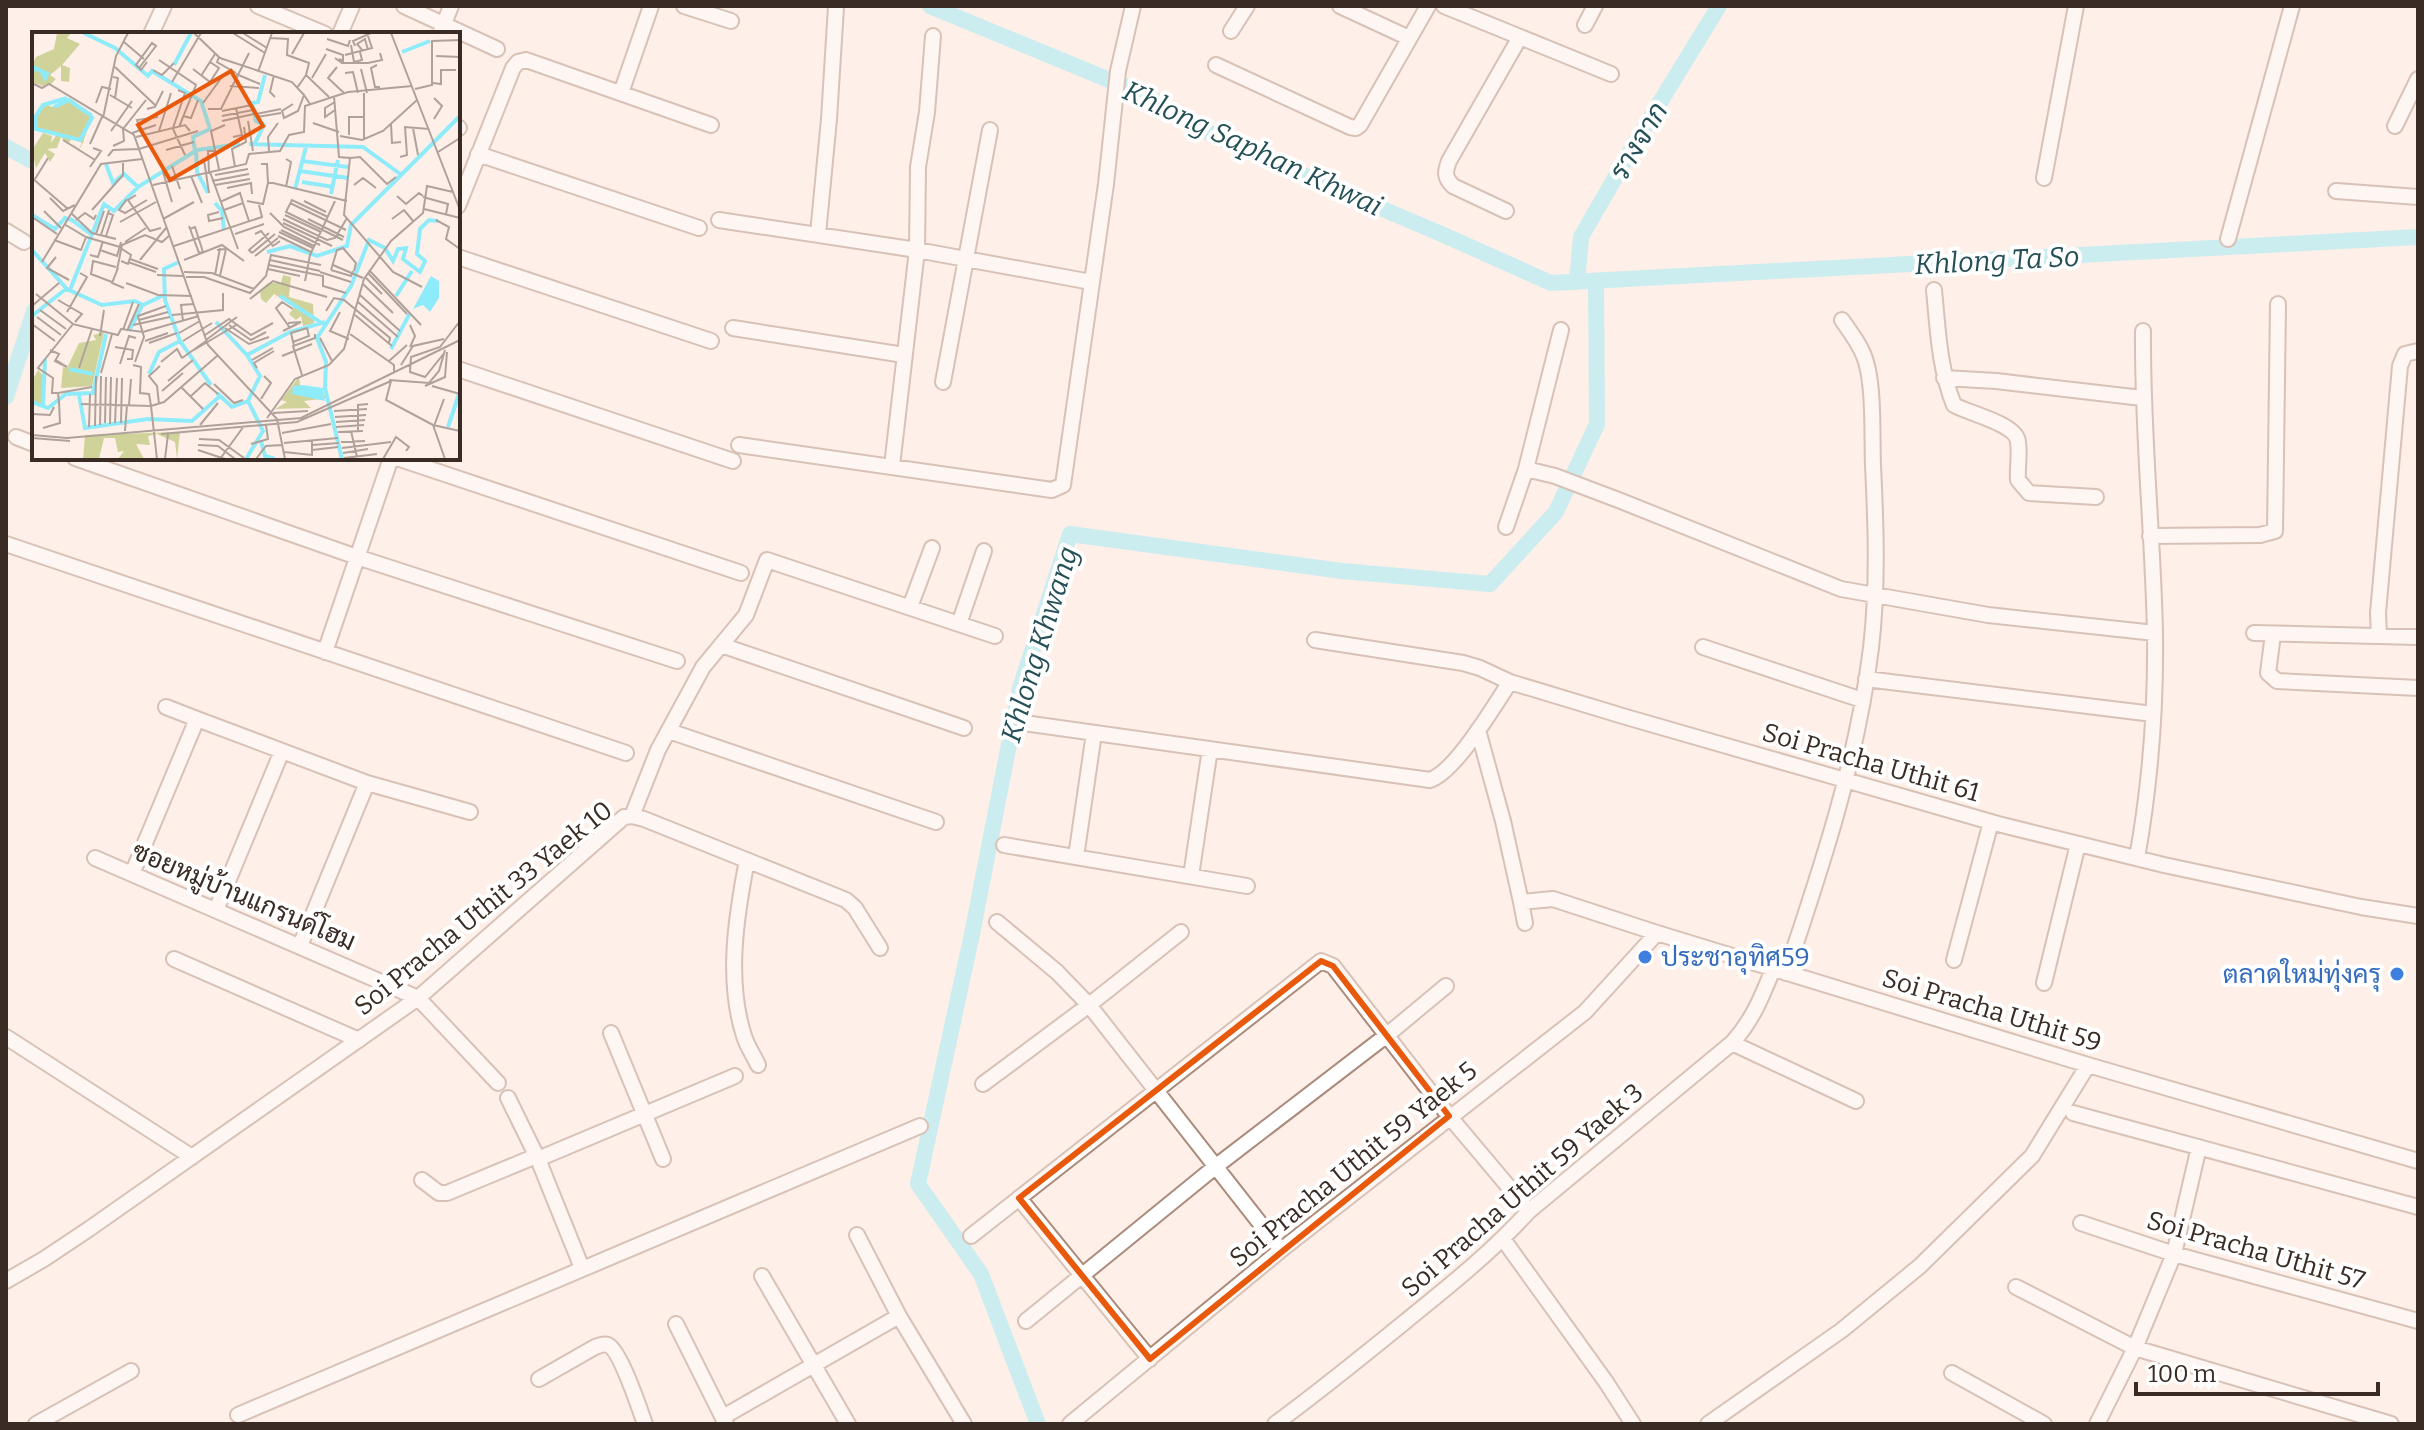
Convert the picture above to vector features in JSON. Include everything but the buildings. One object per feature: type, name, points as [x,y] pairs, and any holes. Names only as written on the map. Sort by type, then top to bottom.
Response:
[{"type":"street","points":[[152,32],[164,6]]},
{"type":"street","points":[[258,6],[320,32]]},
{"type":"street","points":[[341,32],[352,6]]},
{"type":"street","points":[[404,6],[442,29],[451,6]]},
{"type":"street","points":[[621,93],[651,6]]},
{"type":"street","points":[[684,6],[731,21]]},
{"type":"street","points":[[739,445],[1052,490],[1059,488],[1065,479],[1106,184],[1118,71],[1133,6]]},
{"type":"street","points":[[1231,31],[1247,6]]},
{"type":"street","points":[[1340,6],[1409,38]]},
{"type":"street","points":[[1216,65],[1356,128],[1428,6]]},
{"type":"street","points":[[1444,6],[1611,74]]},
{"type":"street","points":[[1585,25],[1595,6]]},
{"type":"street","points":[[2044,178],[2076,6]]},
{"type":"street","points":[[2228,239],[2292,6]]},
{"type":"street","points":[[818,234],[836,7]]},
{"type":"street","points":[[460,36],[497,49]]},
{"type":"street","points":[[892,466],[917,250],[918,167],[927,112],[933,36]]},
{"type":"street","points":[[1506,211],[1453,186],[1445,172],[1520,37]]},
{"type":"street","points":[[460,201],[518,62],[526,60],[711,125]]},
{"type":"street","points":[[2395,126],[2418,79]]},
{"type":"street","points":[[943,382],[990,130]]},
{"type":"street","points":[[478,154],[699,228]]},
{"type":"street","points":[[2336,191],[2418,197]]},
{"type":"street","points":[[719,220],[917,250],[1091,282]]},
{"type":"street","points":[[6,231],[24,242]]},
{"type":"street","points":[[460,258],[711,341]]},
{"type":"street","points":[[1934,290],[1944,378],[1954,405],[2006,426],[2018,438],[2018,473],[2022,487],[2029,493],[2096,497]]},
{"type":"street","points":[[2150,536],[2260,535],[2275,531],[2278,304]]},
{"type":"street","name":"Soi Pracha Uthit 59 Yaek 3","points":[[1275,1424],[1316,1395],[1456,1281],[1529,1211],[1732,1043],[1746,1028],[1780,971],[1813,893],[1847,780],[1871,649],[1877,543],[1867,362],[1842,320]]},
{"type":"street","points":[[733,328],[904,355]]},
{"type":"street","points":[[1506,527],[1526,469],[1561,330]]},
{"type":"street","points":[[2137,858],[2144,822],[2153,714],[2155,633],[2142,398],[2143,331]]},
{"type":"street","points":[[2379,636],[2378,613],[2400,366],[2405,354],[2418,351]]},
{"type":"street","points":[[460,370],[733,461]]},
{"type":"street","points":[[1944,378],[2142,398]]},
{"type":"street","points":[[16,437],[32,443]]},
{"type":"street","points":[[81,460],[357,557],[677,661]]},
{"type":"street","points":[[325,652],[393,460]]},
{"type":"street","points":[[400,460],[741,573]]},
{"type":"street","points":[[1526,469],[1579,485],[1841,589],[1988,615],[2155,633]]},
{"type":"street","points":[[6,544],[626,753]]},
{"type":"street","points":[[910,607],[932,548]]},
{"type":"street","points":[[959,624],[984,551]]},
{"type":"street","points":[[632,816],[658,750],[703,667],[746,615],[767,560],[995,636]]},
{"type":"street","points":[[2254,633],[2418,637]]},
{"type":"street","points":[[2273,634],[2268,673],[2277,681],[2418,688]]},
{"type":"street","name":"Soi Pracha Uthit 61","points":[[1315,640],[1463,663],[1510,682],[1991,822],[2137,858],[2361,907],[2418,916]]},
{"type":"street","points":[[721,645],[964,728]]},
{"type":"street","points":[[1703,647],[1862,700]]},
{"type":"street","points":[[1866,679],[2153,714]]},
{"type":"street","points":[[1024,723],[1430,780],[1446,770],[1510,682]]},
{"type":"street","points":[[166,707],[367,783],[470,812]]},
{"type":"street","points":[[132,874],[197,719]]},
{"type":"street","points":[[1478,730],[1503,821],[1525,923]]},
{"type":"street","points":[[669,731],[936,822]]},
{"type":"street","points":[[1076,857],[1094,733]]},
{"type":"street","points":[[1191,876],[1210,749]]},
{"type":"street","points":[[216,910],[282,751]]},
{"type":"street","points":[[300,946],[367,783]]},
{"type":"street","name":"Soi Pracha Uthit 33 Yaek 10","points":[[6,1281],[44,1259],[418,998],[624,817],[632,816],[846,900],[855,908],[880,948]]},
{"type":"street","points":[[1954,960],[1991,822]]},
{"type":"street","points":[[2044,983],[2078,844]]},
{"type":"street","points":[[1004,845],[1247,886]]},
{"type":"street","name":"ซอยหมู่บ้านแกรนด์โฮม","points":[[95,858],[418,998]]},
{"type":"street","points":[[747,860],[735,946],[737,1000],[744,1038],[758,1065]]},
{"type":"street","name":"Soi Pracha Uthit 59","points":[[1521,902],[1553,899],[2088,1065],[2418,1161]]},
{"type":"street","points":[[997,922],[1057,972],[1089,1005],[1281,1250]]},
{"type":"street","points":[[983,1084],[1181,932]]},
{"type":"street","name":"Soi Pracha Uthit 59 Yaek 5","points":[[1070,1424],[1281,1250],[1585,1012],[1657,933]]},
{"type":"street","points":[[174,959],[359,1040]]},
{"type":"street","points":[[971,1236],[1321,961],[1333,966],[1449,1116],[1529,1211]]},
{"type":"street","points":[[1026,1321],[1215,1167],[1446,986]]},
{"type":"street","points":[[418,998],[498,1083]]},
{"type":"street","points":[[611,1033],[663,1159]]},
{"type":"street","points":[[6,1037],[192,1157]]},
{"type":"street","points":[[1732,1043],[1856,1101]]},
{"type":"street","points":[[1708,1424],[1842,1330],[1920,1266],[2032,1156],[2088,1065]]},
{"type":"street","points":[[422,1180],[439,1193],[447,1193],[735,1076]]},
{"type":"street","points":[[508,1098],[537,1158],[582,1268]]},
{"type":"street","points":[[2073,1113],[2418,1207]]},
{"type":"street","points":[[238,1415],[920,1126]]},
{"type":"street","points":[[2097,1424],[2135,1348],[2174,1254],[2199,1147]]},
{"type":"street","points":[[1019,1198],[1150,1359]]},
{"type":"street","name":"Soi Pracha Uthit 57","points":[[2081,1223],[2174,1254],[2418,1321]]},
{"type":"street","points":[[857,1235],[899,1316],[964,1424]]},
{"type":"street","points":[[1503,1239],[1633,1424]]},
{"type":"street","points":[[762,1276],[848,1424]]},
{"type":"street","points":[[2016,1287],[2135,1348],[2391,1424]]},
{"type":"street","points":[[676,1324],[725,1420],[813,1364],[899,1316]]},
{"type":"street","points":[[539,1379],[595,1347],[609,1346],[618,1359],[645,1424]]},
{"type":"street","points":[[36,1424],[131,1371]]},
{"type":"street","points":[[1952,1373],[2044,1424]]},
{"type":"highlighted area","points":[[1321,961],[1333,966],[1449,1116],[1150,1359],[1019,1198]]},
{"type":"waterway","name":"Khlong Ta So","points":[[930,6],[1148,96],[1190,124],[1551,283],[2418,237]]},
{"type":"waterway","name":"รางจาก","points":[[1577,282],[1581,237],[1719,6]]},
{"type":"waterway","points":[[6,147],[32,161]]},
{"type":"waterway","name":"Khlong Khwang","points":[[1038,1424],[981,1274],[918,1184],[972,934],[1020,688],[1070,534],[1342,571],[1490,584],[1556,512],[1597,424],[1596,282]]},
{"type":"waterway","points":[[6,397],[32,317]]},
{"type":"place","name":"ประชาอุทิศ59","points":[[1645,957]]},
{"type":"place","name":"ตลาดใหม่ทุ่งครุ","points":[[2397,974]]},
{"type":"water label","name":"Khlong Saphan Khwai","points":[[1253,148]]}]
